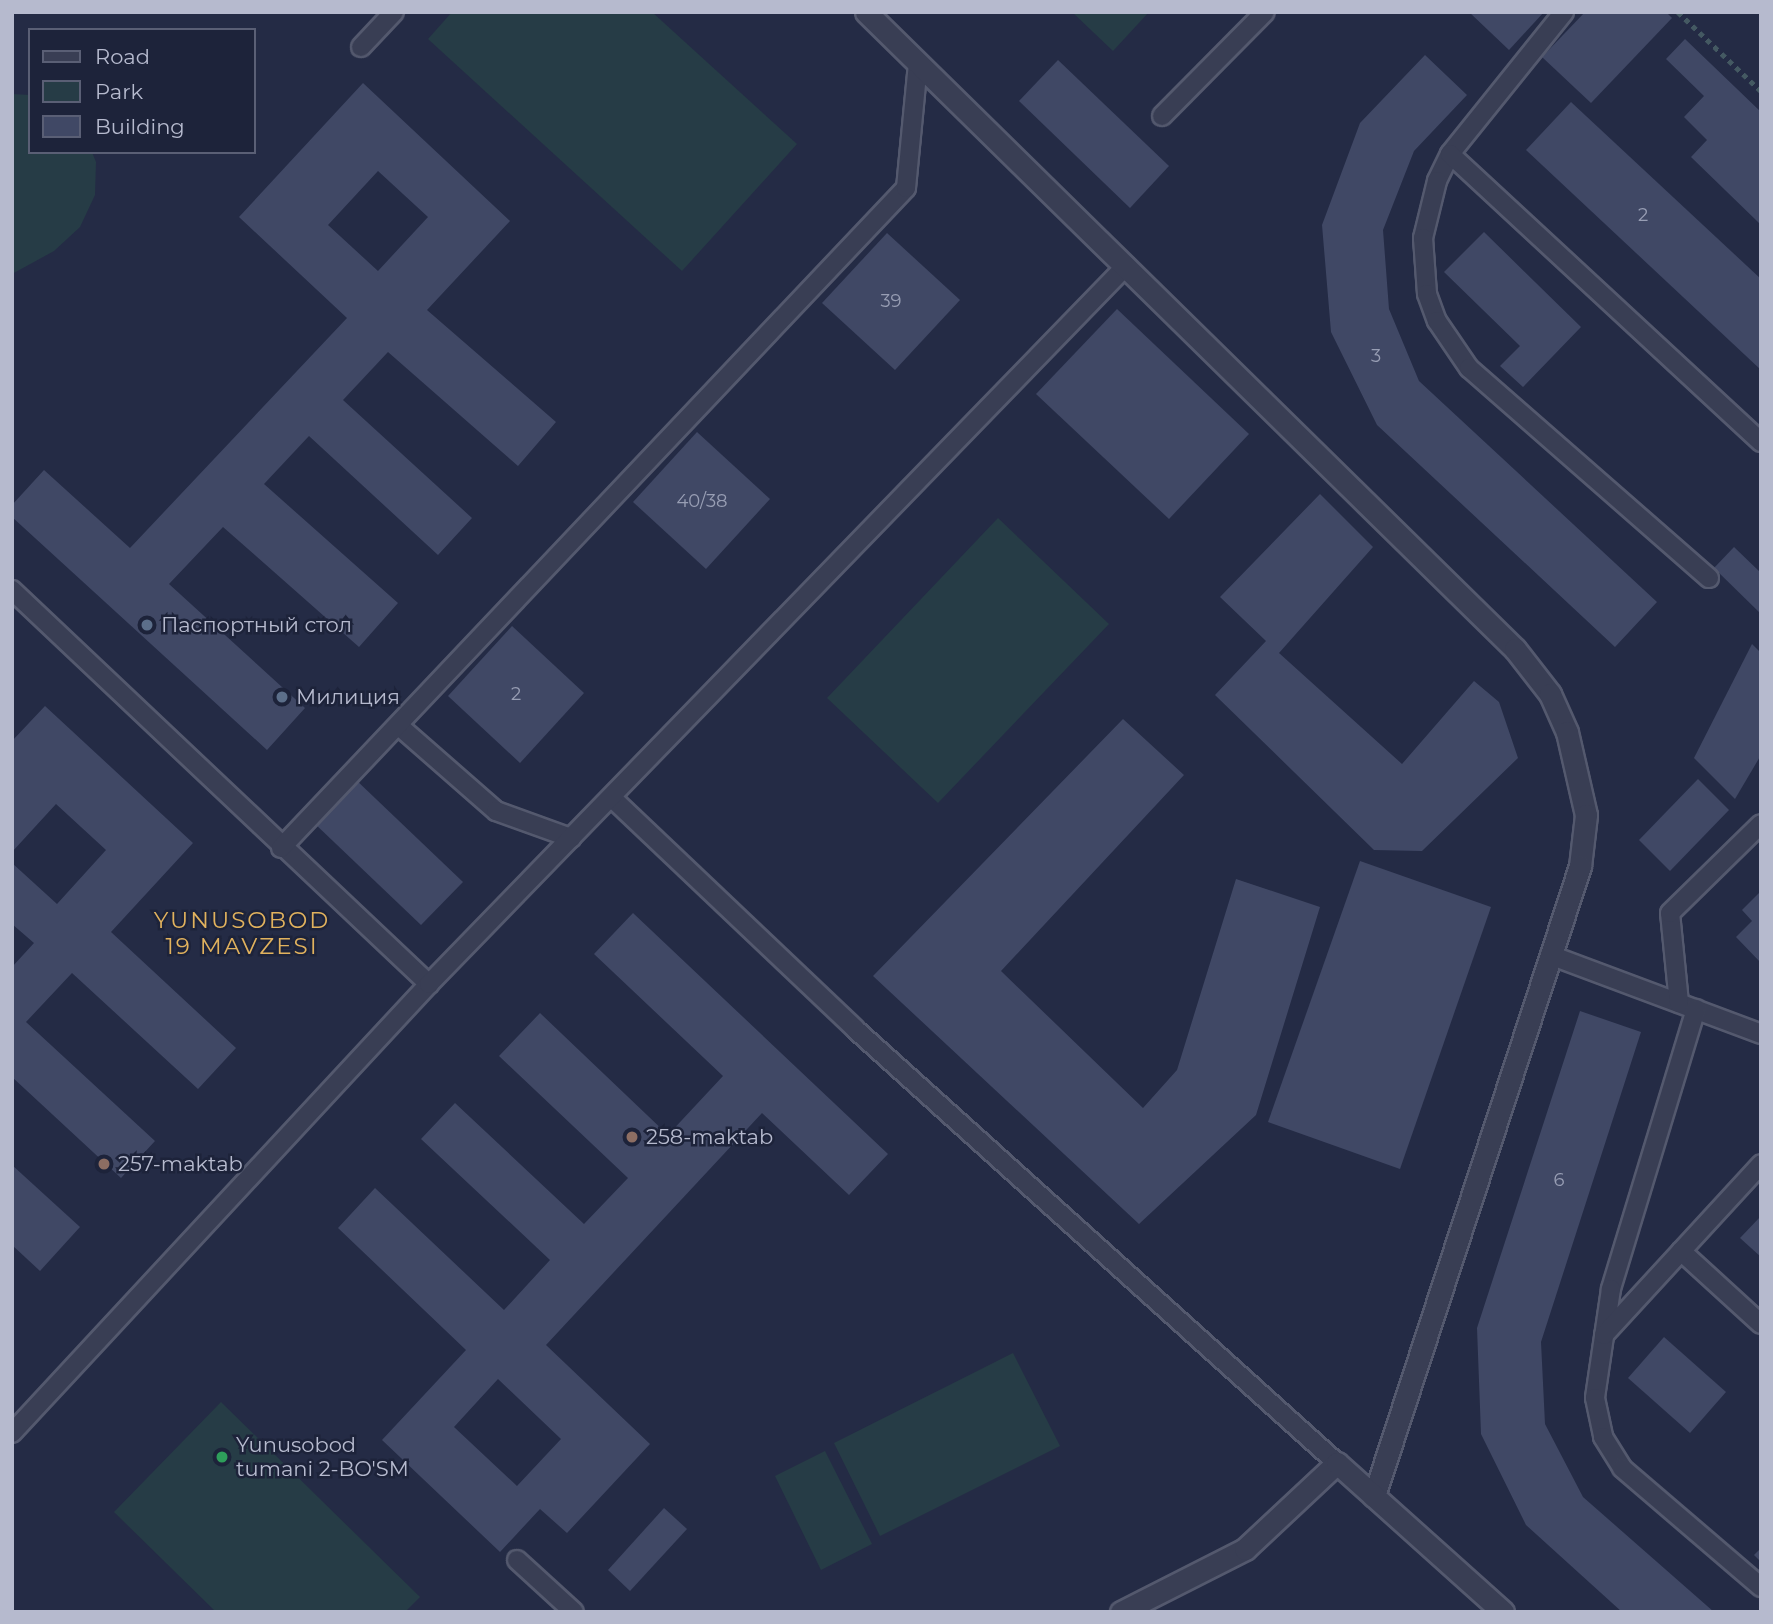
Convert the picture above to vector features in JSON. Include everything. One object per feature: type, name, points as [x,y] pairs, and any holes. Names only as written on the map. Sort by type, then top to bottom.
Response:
[{"type":"street","points":[[866,12],[1466,599],[1550,694],[1580,771],[1586,815],[1580,866],[1374,1496]]},
{"type":"street","points":[[1121,1612],[1245,1549],[1337,1463],[1503,1612]]},
{"type":"lane","points":[[361,47],[394,12]]},
{"type":"lane","points":[[1564,12],[1450,154],[1427,209],[1423,238],[1427,294],[1451,346],[1709,578]]},
{"type":"lane","points":[[1162,116],[1262,13]]},
{"type":"lane","points":[[281,848],[906,188],[918,63]]},
{"type":"lane","points":[[1450,154],[1761,442]]},
{"type":"lane","points":[[12,1433],[429,984],[1126,266]]},
{"type":"lane","points":[[12,590],[281,848],[429,984]]},
{"type":"lane","points":[[399,726],[496,810],[571,838]]},
{"type":"lane","points":[[612,798],[855,1029],[1337,1463]]},
{"type":"lane","points":[[1679,1003],[1670,913],[1761,824]]},
{"type":"lane","points":[[1550,955],[1761,1034]]},
{"type":"lane","points":[[1696,1009],[1611,1289],[1595,1398],[1603,1437],[1622,1468],[1761,1587]]},
{"type":"lane","points":[[1604,1335],[1761,1164]]},
{"type":"lane","points":[[1681,1251],[1761,1324]]},
{"type":"lane","points":[[517,1560],[574,1612]]},
{"type":"path","points":[[1678,12],[1761,91]]},
{"type":"green space","points":[[452,12],[652,12],[797,144],[682,271],[428,39]]},
{"type":"green space","points":[[1072,12],[1149,12],[1113,51]]},
{"type":"green space","points":[[12,94],[28,95],[28,154],[93,154],[96,162],[95,195],[80,227],[54,251],[12,274]]},
{"type":"green space","points":[[998,518],[1109,624],[938,803],[827,698]]},
{"type":"green space","points":[[1013,1353],[1060,1446],[880,1536],[834,1443]]},
{"type":"green space","name":"Yunusobod tumani 2-BO'SM","points":[[221,1402],[420,1597],[405,1612],[216,1612],[114,1512]]},
{"type":"green space","points":[[825,1451],[872,1544],[821,1570],[775,1476]]},
{"type":"building","points":[[1469,12],[1544,12],[1509,50]]},
{"type":"building","points":[[1585,12],[1666,12],[1672,18],[1591,103],[1542,57]]},
{"type":"building","points":[[1685,39],[1761,112],[1759,223],[1691,157],[1707,140],[1684,117],[1704,96],[1666,59]]},
{"type":"building","points":[[1425,55],[1467,95],[1414,151],[1383,230],[1389,309],[1419,381],[1657,602],[1615,647],[1377,425],[1331,332],[1322,225],[1360,123]]},
{"type":"building","points":[[1058,60],[1169,166],[1130,208],[1019,101]]},
{"type":"building","points":[[363,83],[510,221],[427,310],[556,422],[518,466],[388,352],[343,400],[472,518],[438,555],[309,436],[264,484],[398,603],[359,647],[223,527],[169,584],[305,708],[267,750],[12,517],[12,505],[44,470],[130,548],[347,318],[239,217]],"holes":[[[378,171],[428,217],[378,271],[328,225]]]},
{"type":"building","points":[[1571,102],[1761,279],[1761,370],[1526,150]]},
{"type":"building","points":[[1484,232],[1581,327],[1523,387],[1500,366],[1520,346],[1444,272]]},
{"type":"building","points":[[887,233],[960,300],[895,370],[822,303]]},
{"type":"building","points":[[1117,309],[1249,434],[1169,519],[1036,394]]},
{"type":"building","points":[[697,432],[770,499],[706,569],[633,502]]},
{"type":"building","points":[[1320,494],[1373,547],[1279,653],[1402,764],[1474,681],[1499,702],[1518,758],[1422,851],[1374,850],[1215,695],[1266,641],[1220,597]]},
{"type":"building","points":[[1734,547],[1761,573],[1761,614],[1714,568]]},
{"type":"building","points":[[512,626],[584,693],[520,763],[448,696]]},
{"type":"building","points":[[1752,644],[1761,653],[1761,755],[1735,799],[1694,758]]},
{"type":"building","points":[[45,706],[193,843],[111,932],[236,1048],[198,1089],[72,973],[26,1022],[155,1141],[121,1178],[12,1077],[12,967],[34,943],[12,924],[12,863],[57,904],[106,850],[56,804],[12,852],[12,741]]},
{"type":"building","points":[[1123,719],[1184,775],[1001,971],[1143,1108],[1177,1070],[1236,879],[1320,907],[1256,1115],[1139,1224],[873,976]]},
{"type":"building","points":[[354,778],[463,882],[421,925],[313,822]]},
{"type":"building","points":[[1698,779],[1729,810],[1670,871],[1639,840]]},
{"type":"building","points":[[1360,861],[1491,907],[1400,1169],[1268,1122]]},
{"type":"building","points":[[1761,891],[1761,963],[1736,937],[1752,921],[1742,910]]},
{"type":"building","points":[[633,913],[888,1154],[849,1195],[762,1113],[546,1345],[650,1444],[567,1533],[540,1509],[500,1552],[382,1440],[466,1350],[338,1228],[375,1188],[504,1310],[550,1260],[421,1139],[455,1103],[584,1224],[628,1178],[499,1056],[540,1013],[668,1135],[723,1076],[594,954]],"holes":[[[498,1379],[561,1439],[517,1486],[454,1427]]]},
{"type":"building","points":[[1580,1011],[1641,1032],[1541,1342],[1545,1424],[1583,1497],[1714,1612],[1622,1612],[1526,1525],[1481,1434],[1477,1328]]},
{"type":"building","points":[[12,1165],[80,1227],[40,1271],[12,1245]]},
{"type":"building","points":[[1761,1216],[1761,1257],[1740,1238]]},
{"type":"building","points":[[1664,1337],[1726,1392],[1690,1433],[1628,1378]]},
{"type":"building","points":[[664,1508],[687,1529],[630,1591],[608,1570]]},
{"type":"building","points":[[1761,1548],[1761,1562],[1754,1555]]},
{"type":"place","name":"Паспортный стол","points":[[147,625]]},
{"type":"place","name":"Милиция","points":[[282,697]]},
{"type":"place","name":"258-maktab","points":[[632,1137]]},
{"type":"place","name":"257-maktab","points":[[104,1164]]},
{"type":"place","name":"Yunusobod tumani 2-BO'SM","points":[[222,1457]]},
{"type":"district","name":"YUNUSOBOD 19 MAVZESI","points":[[242,933]]}]
